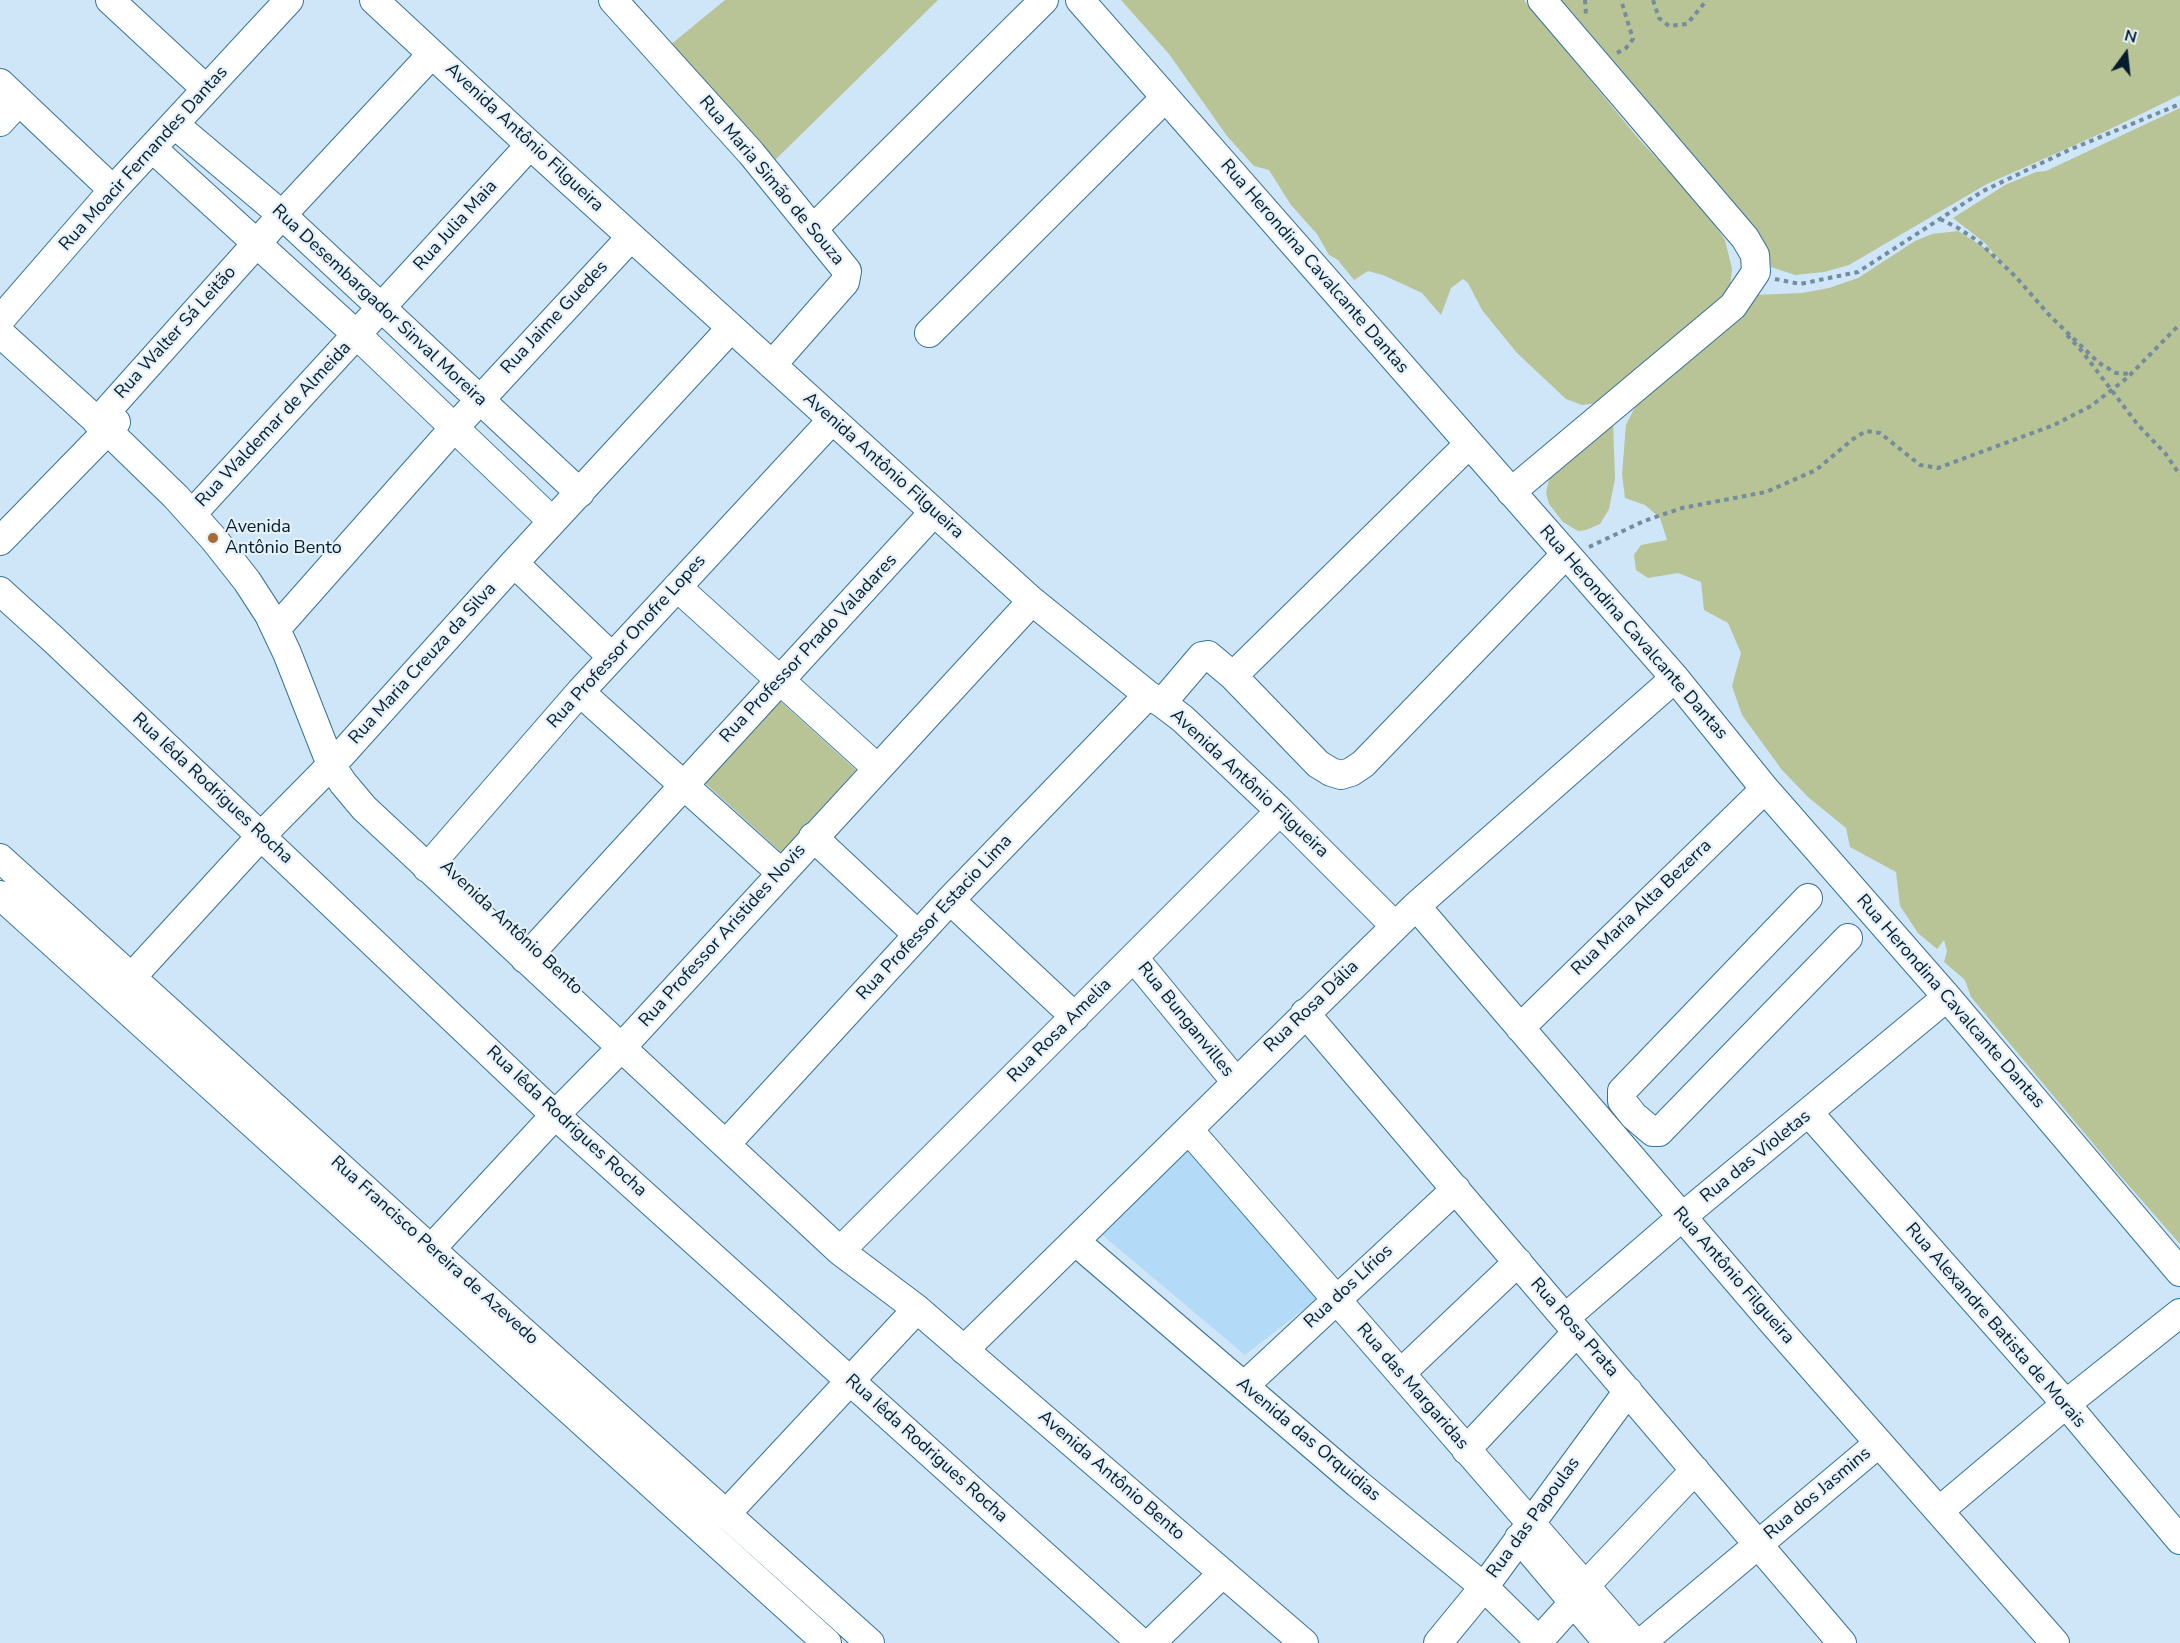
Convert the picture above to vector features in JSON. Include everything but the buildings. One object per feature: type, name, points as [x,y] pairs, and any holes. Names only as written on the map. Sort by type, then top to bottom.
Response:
[{"type":"street","points":[[110,0],[206,89]]},
{"type":"street","name":"Rua Moacir Fernandes Dantas","points":[[1,322],[113,190],[289,0]]},
{"type":"street","name":"Avenida Antônio Filgueira","points":[[374,0],[530,145],[1032,601],[1183,719],[1280,811],[1406,916]]},
{"type":"street","name":"Rua Maria Simão de Souza","points":[[613,0],[751,153],[845,268],[847,278],[772,365]]},
{"type":"street","points":[[813,229],[1044,0]]},
{"type":"street","name":"Rua Herondina Cavalcante Dantas","points":[[1080,0],[1675,678],[1765,789],[1947,997],[2180,1272]]},
{"type":"street","points":[[1511,492],[1733,306],[1756,272],[1755,255],[1745,238],[1542,0]]},
{"type":"street","name":"Rua Walter Sá Leitão","points":[[0,541],[106,421],[256,244],[432,54]]},
{"type":"street","points":[[0,122],[10,92],[113,190]]},
{"type":"street","points":[[929,333],[1166,98]]},
{"type":"street","name":"Rua Desembargador Sinval Moreira","points":[[174,124],[282,215],[580,493]]},
{"type":"street","name":"Rua Julia Maia","points":[[357,335],[530,145]]},
{"type":"street","name":"Rua Desembargador Sinval Moreira","points":[[152,148],[357,335],[552,521]]},
{"type":"street","name":"Rua Jaime Guedes","points":[[280,624],[453,429],[631,237]]},
{"type":"street","name":"Avenida Antônio Bento","points":[[1,322],[196,510],[213,538],[280,624],[314,719],[336,759],[343,783],[364,808],[431,863],[845,1247],[1304,1643]]},
{"type":"street","name":"Rua Maria Creuza da Silva","points":[[122,987],[261,836],[336,759],[731,328]]},
{"type":"street","name":"Rua Waldemar de Almeida","points":[[196,510],[357,335]]},
{"type":"street","name":"Rua Professor Onofre Lopes","points":[[431,863],[580,692],[832,420]]},
{"type":"street","points":[[1469,444],[1233,676],[1318,764],[1341,775],[1351,772],[1363,764],[1566,554]]},
{"type":"street","name":"Rua Professor Prado Valadares","points":[[530,954],[934,512]]},
{"type":"street","points":[[514,563],[612,657]]},
{"type":"street","points":[[677,587],[877,768]]},
{"type":"street","name":"Rua Iêda Rodrigues Rocha","points":[[0,591],[555,1114],[1141,1643]]},
{"type":"street","name":"Rua Professor Aristides Novis","points":[[421,1259],[555,1114],[626,1042],[1032,601]]},
{"type":"street","name":"Rua Professor Estacio Lima","points":[[730,1140],[950,900],[1155,699],[1205,654],[1211,656],[1233,676]]},
{"type":"street","name":"Rua Rosa Dália","points":[[964,1350],[1406,916],[1675,678]]},
{"type":"street","points":[[580,692],[780,873]]},
{"type":"street","name":"Rua Maria Alta Bezerra","points":[[1520,1028],[1765,789]]},
{"type":"street","name":"Rua Rosa Amelia","points":[[845,1247],[1280,811]]},
{"type":"street","points":[[813,837],[918,935]]},
{"type":"street","name":"Rua Francisco Pereira de Azevedo","points":[[3,865],[122,987],[421,1259],[827,1643]]},
{"type":"street","name":"Rua Francisco Pereira de Azevedo","points":[[0,895],[122,987]]},
{"type":"street","points":[[1808,898],[1622,1091],[1622,1101],[1634,1116],[1653,1132],[1659,1132],[1848,938]]},
{"type":"street","points":[[950,900],[1075,1017]]},
{"type":"street","name":"Rua Antônio Filgueira","points":[[1406,916],[1520,1028],[1682,1217],[2055,1643]]},
{"type":"street","name":"Rua Bunganvilles","points":[[1134,958],[1236,1082]]},
{"type":"street","name":"Rua das Violetas","points":[[1466,1450],[1571,1325],[1682,1217],[1947,997]]},
{"type":"street","name":"Rua Rosa Prata","points":[[1305,1013],[1758,1545],[1830,1639]]},
{"type":"street","name":"Rua Alexandre Batista de Morais","points":[[1809,1113],[2066,1404],[2180,1540]]},
{"type":"street","points":[[1614,1137],[1634,1116]]},
{"type":"street","name":"Rua das Margaridas","points":[[1189,1130],[1337,1298],[1466,1450],[1525,1530],[1580,1594],[1635,1643]]},
{"type":"street","name":"Rua dos Lírios","points":[[1244,1386],[1455,1189]]},
{"type":"street","name":"Avenida das Orquidias","points":[[1075,1241],[1359,1484],[1484,1587],[1538,1642]]},
{"type":"street","name":"Rua Francisco Pereira de Azevedo","points":[[421,1259],[726,1514],[870,1643]]},
{"type":"street","points":[[1401,1373],[1518,1262]]},
{"type":"street","points":[[726,1514],[917,1309]]},
{"type":"street","points":[[1939,1511],[2180,1312]]},
{"type":"street","name":"Rua das Papoulas","points":[[1438,1643],[1484,1587],[1628,1391]]},
{"type":"street","name":"Rua dos Jasmins","points":[[1641,1643],[1879,1443]]},
{"type":"street","points":[[1538,1642],[1695,1470]]},
{"type":"street","points":[[1151,1643],[1223,1573]]},
{"type":"street","name":"Rua das Margaridas","points":[[1580,1594],[1608,1643]]},
{"type":"path","points":[[1585,0],[1587,18]]},
{"type":"path","points":[[1607,50],[1615,55],[1626,48],[1633,39],[1621,0]]},
{"type":"path","points":[[1653,0],[1659,18],[1669,26],[1687,24],[1707,0]]},
{"type":"path","points":[[1756,272],[1780,281],[1800,284],[1858,272],[1983,191],[2069,150],[2180,104]]},
{"type":"path","points":[[1939,219],[1978,241],[2016,277],[2081,350],[2138,425],[2165,453],[2180,476]]},
{"type":"path","points":[[2050,316],[2098,363],[2116,373],[2132,374]]},
{"type":"path","points":[[1566,554],[1596,545],[1644,521],[1682,508],[1766,492],[1816,470],[1866,431],[1880,433],[1920,465],[1938,468],[2054,425],[2091,406],[2132,374],[2180,324]]},
{"type":"shaded area","points":[[1191,1147],[1331,1288],[1245,1355],[1100,1233]]},
{"type":"green space","points":[[725,0],[938,0],[773,162],[669,46]]},
{"type":"green space","points":[[1121,0],[1524,0],[1638,138],[1706,212],[1725,240],[1732,269],[1730,288],[1714,310],[1606,402],[1582,405],[1566,399],[1517,353],[1482,310],[1468,283],[1463,279],[1451,288],[1441,315],[1422,293],[1383,275],[1368,271],[1354,280],[1338,260],[1329,255],[1317,234],[1291,205],[1269,170],[1254,166],[1227,136],[1169,54]]},
{"type":"green space","points":[[1546,0],[2180,0],[2180,95],[1987,184],[1849,265],[1824,272],[1795,275],[1771,267]]},
{"type":"green space","points":[[2180,108],[2180,1244],[1971,997],[1965,980],[1944,962],[1947,951],[1944,940],[1937,949],[1918,933],[1900,906],[1896,872],[1850,847],[1846,828],[1808,797],[1782,770],[1742,715],[1732,686],[1741,653],[1728,623],[1704,610],[1701,582],[1678,573],[1648,578],[1636,570],[1634,555],[1641,545],[1667,540],[1660,518],[1645,505],[1625,498],[1622,474],[1626,425],[1648,388],[1754,295],[1802,293],[1829,288],[1858,278],[1915,241],[1932,234],[1958,231],[1988,250],[2007,269],[1985,243],[1953,218],[2005,185],[2036,172],[2046,171]]},
{"type":"green space","points":[[1613,420],[1615,479],[1609,509],[1600,524],[1578,531],[1563,522],[1549,504],[1546,493],[1551,470]]},
{"type":"green space","points":[[780,701],[856,770],[781,852],[705,783]]},
{"type":"place","name":"Avenida Antônio Bento","points":[[213,538]]}]
